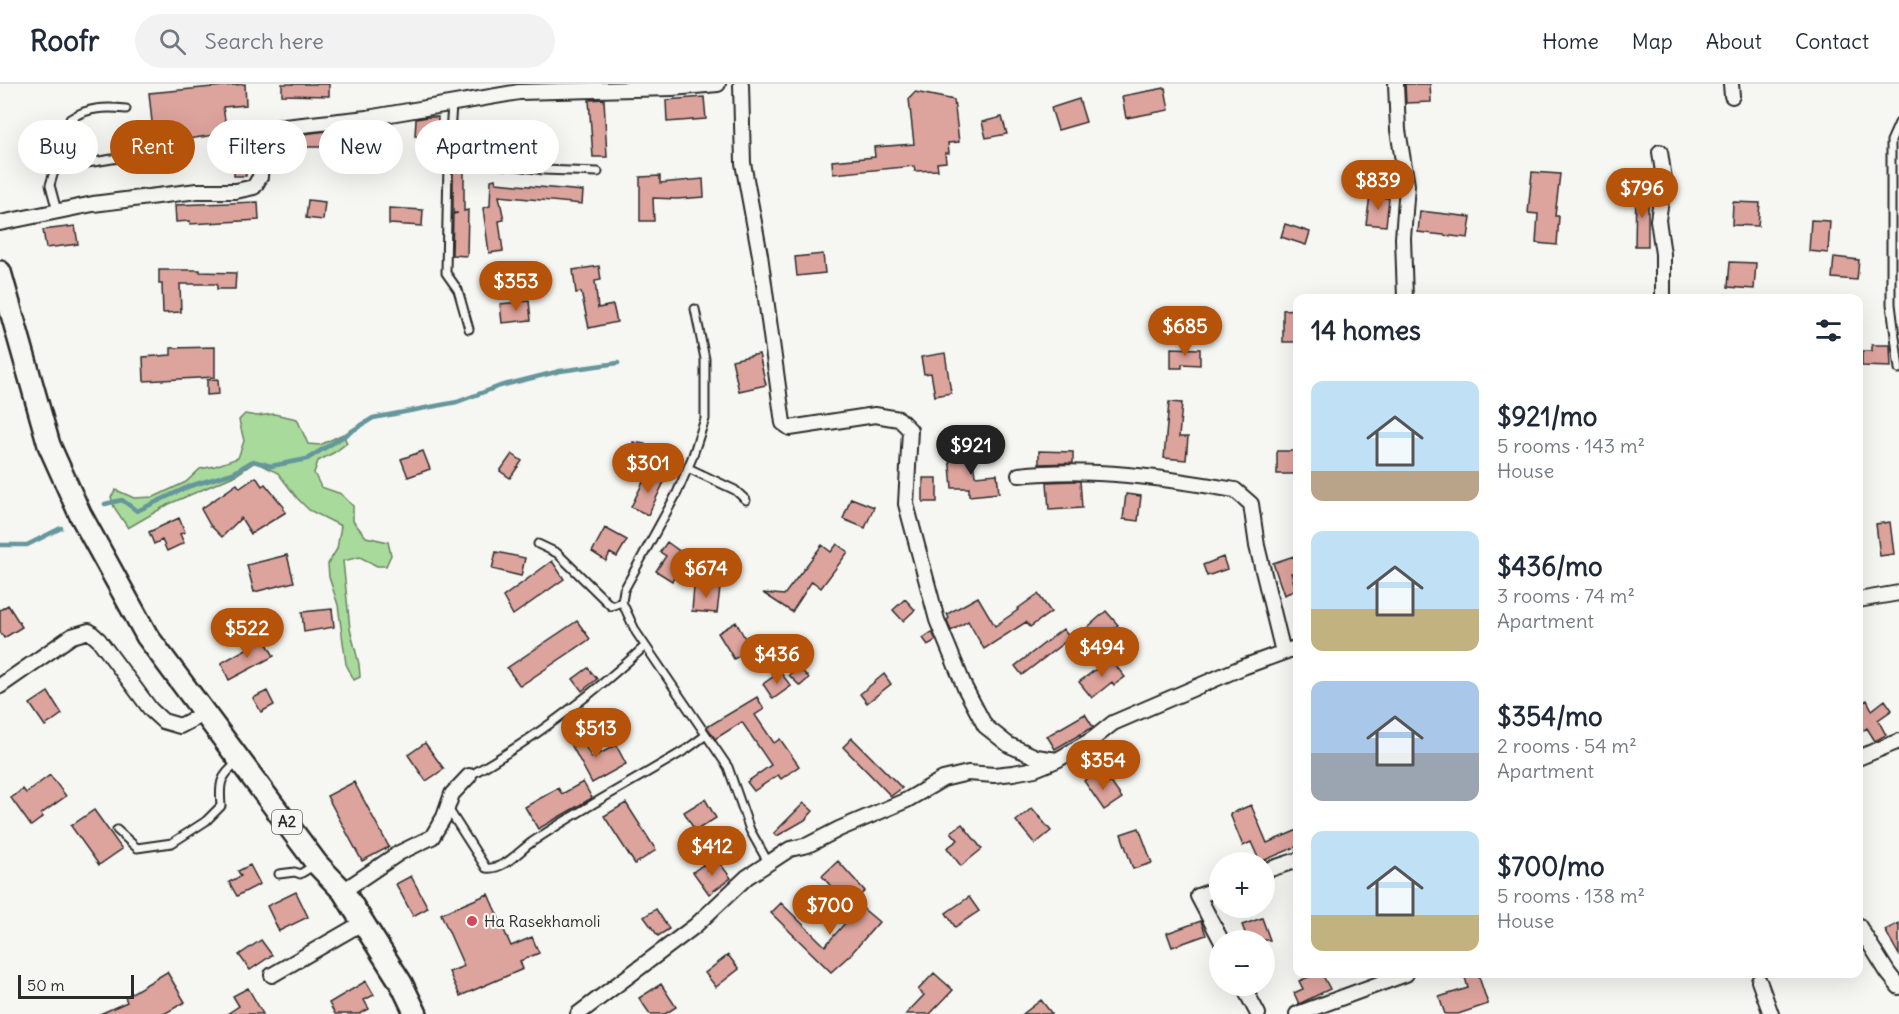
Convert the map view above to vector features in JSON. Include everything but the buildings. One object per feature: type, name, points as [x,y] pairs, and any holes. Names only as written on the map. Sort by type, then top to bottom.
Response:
[{"type":"main road","name":"A2","points":[[0,272],[48,445],[80,514],[147,636],[317,864],[343,891],[401,983],[416,1014]]},
{"type":"street","points":[[0,223],[93,204],[197,191],[236,191],[254,187],[260,177],[262,134],[266,129],[367,118],[519,92],[672,88],[718,84]]},
{"type":"street","points":[[741,84],[742,163],[760,255],[783,423],[790,428],[875,415],[898,419],[910,430],[906,504],[936,620],[965,688],[985,726],[1009,745],[1036,757],[1057,760]]},
{"type":"street","points":[[1396,84],[1398,130],[1407,185],[1403,238],[1405,294]]},
{"type":"street","points":[[1660,152],[1664,179],[1658,220],[1663,254],[1663,294]]},
{"type":"street","points":[[1019,475],[1108,473],[1235,490],[1251,504],[1257,546],[1283,652]]},
{"type":"street","points":[[1863,599],[1899,593]]},
{"type":"street","points":[[0,686],[72,636],[89,631],[99,640],[151,710],[163,721],[180,726],[205,713]]},
{"type":"street","points":[[578,1014],[695,926],[747,877],[790,849],[808,845],[907,800],[943,779],[968,774],[994,775],[1035,769],[1057,760],[1093,739],[1113,723],[1243,666],[1293,649]]},
{"type":"street","points":[[1863,756],[1899,741]]},
{"type":"street","points":[[343,891],[399,853],[432,837],[452,794],[469,776]]},
{"type":"street","points":[[1275,867],[1293,862]]},
{"type":"street","points":[[1209,892],[1198,896],[1209,917]]},
{"type":"street","points":[[271,972],[362,923]]},
{"type":"street","points":[[1863,933],[1899,987]]},
{"type":"street","points":[[1297,1014],[1395,978]]},
{"type":"street","points":[[1759,981],[1771,1014]]},
{"type":"street","points":[[1249,996],[1258,1014]]},
{"type":"lane","points":[[451,120],[452,105]]},
{"type":"lane","points":[[69,120],[80,112],[103,107],[126,109]]},
{"type":"lane","points":[[1899,123],[1891,141],[1891,304],[1899,369]]},
{"type":"lane","points":[[559,171],[598,172]]},
{"type":"lane","points":[[54,174],[50,185],[57,211]]},
{"type":"lane","points":[[448,174],[446,273],[458,290],[469,329]]},
{"type":"lane","points":[[695,309],[705,359],[705,419],[688,468],[655,536],[624,590],[622,602],[644,647],[728,767],[750,830],[768,862]]},
{"type":"lane","points":[[688,468],[735,490],[746,500]]},
{"type":"lane","points":[[538,544],[557,553],[611,606],[622,602]]},
{"type":"lane","points":[[469,776],[506,755],[556,719],[597,688],[644,647]]},
{"type":"lane","points":[[447,807],[486,868],[494,869],[505,864],[543,834],[687,750],[706,735]]},
{"type":"lane","points":[[117,830],[137,848],[172,843],[206,821],[221,806],[220,791],[224,774],[240,760]]},
{"type":"lane","points":[[279,874],[295,872],[300,874],[317,864]]},
{"type":"green space","points":[[245,414],[257,416],[274,414],[297,419],[308,444],[320,445],[343,434],[347,443],[318,461],[314,473],[321,487],[341,494],[353,506],[353,521],[366,537],[388,542],[391,555],[386,566],[377,566],[360,557],[343,561],[350,629],[359,664],[360,677],[354,680],[346,664],[338,605],[329,577],[328,564],[337,549],[341,526],[309,510],[278,473],[255,462],[236,475],[169,504],[128,528],[114,507],[111,497],[116,490],[134,498],[154,497],[186,482],[200,469],[238,458],[244,441],[239,420]]},
{"type":"waterway","points":[[105,504],[122,500],[137,511],[190,486],[233,473],[253,461],[271,466],[307,459],[373,418],[457,402],[500,386],[560,371],[618,363]]},
{"type":"waterway","points":[[0,545],[27,545],[61,528]]},
{"type":"place","name":"Ha Rasekhamoli","points":[[472,921]]}]
